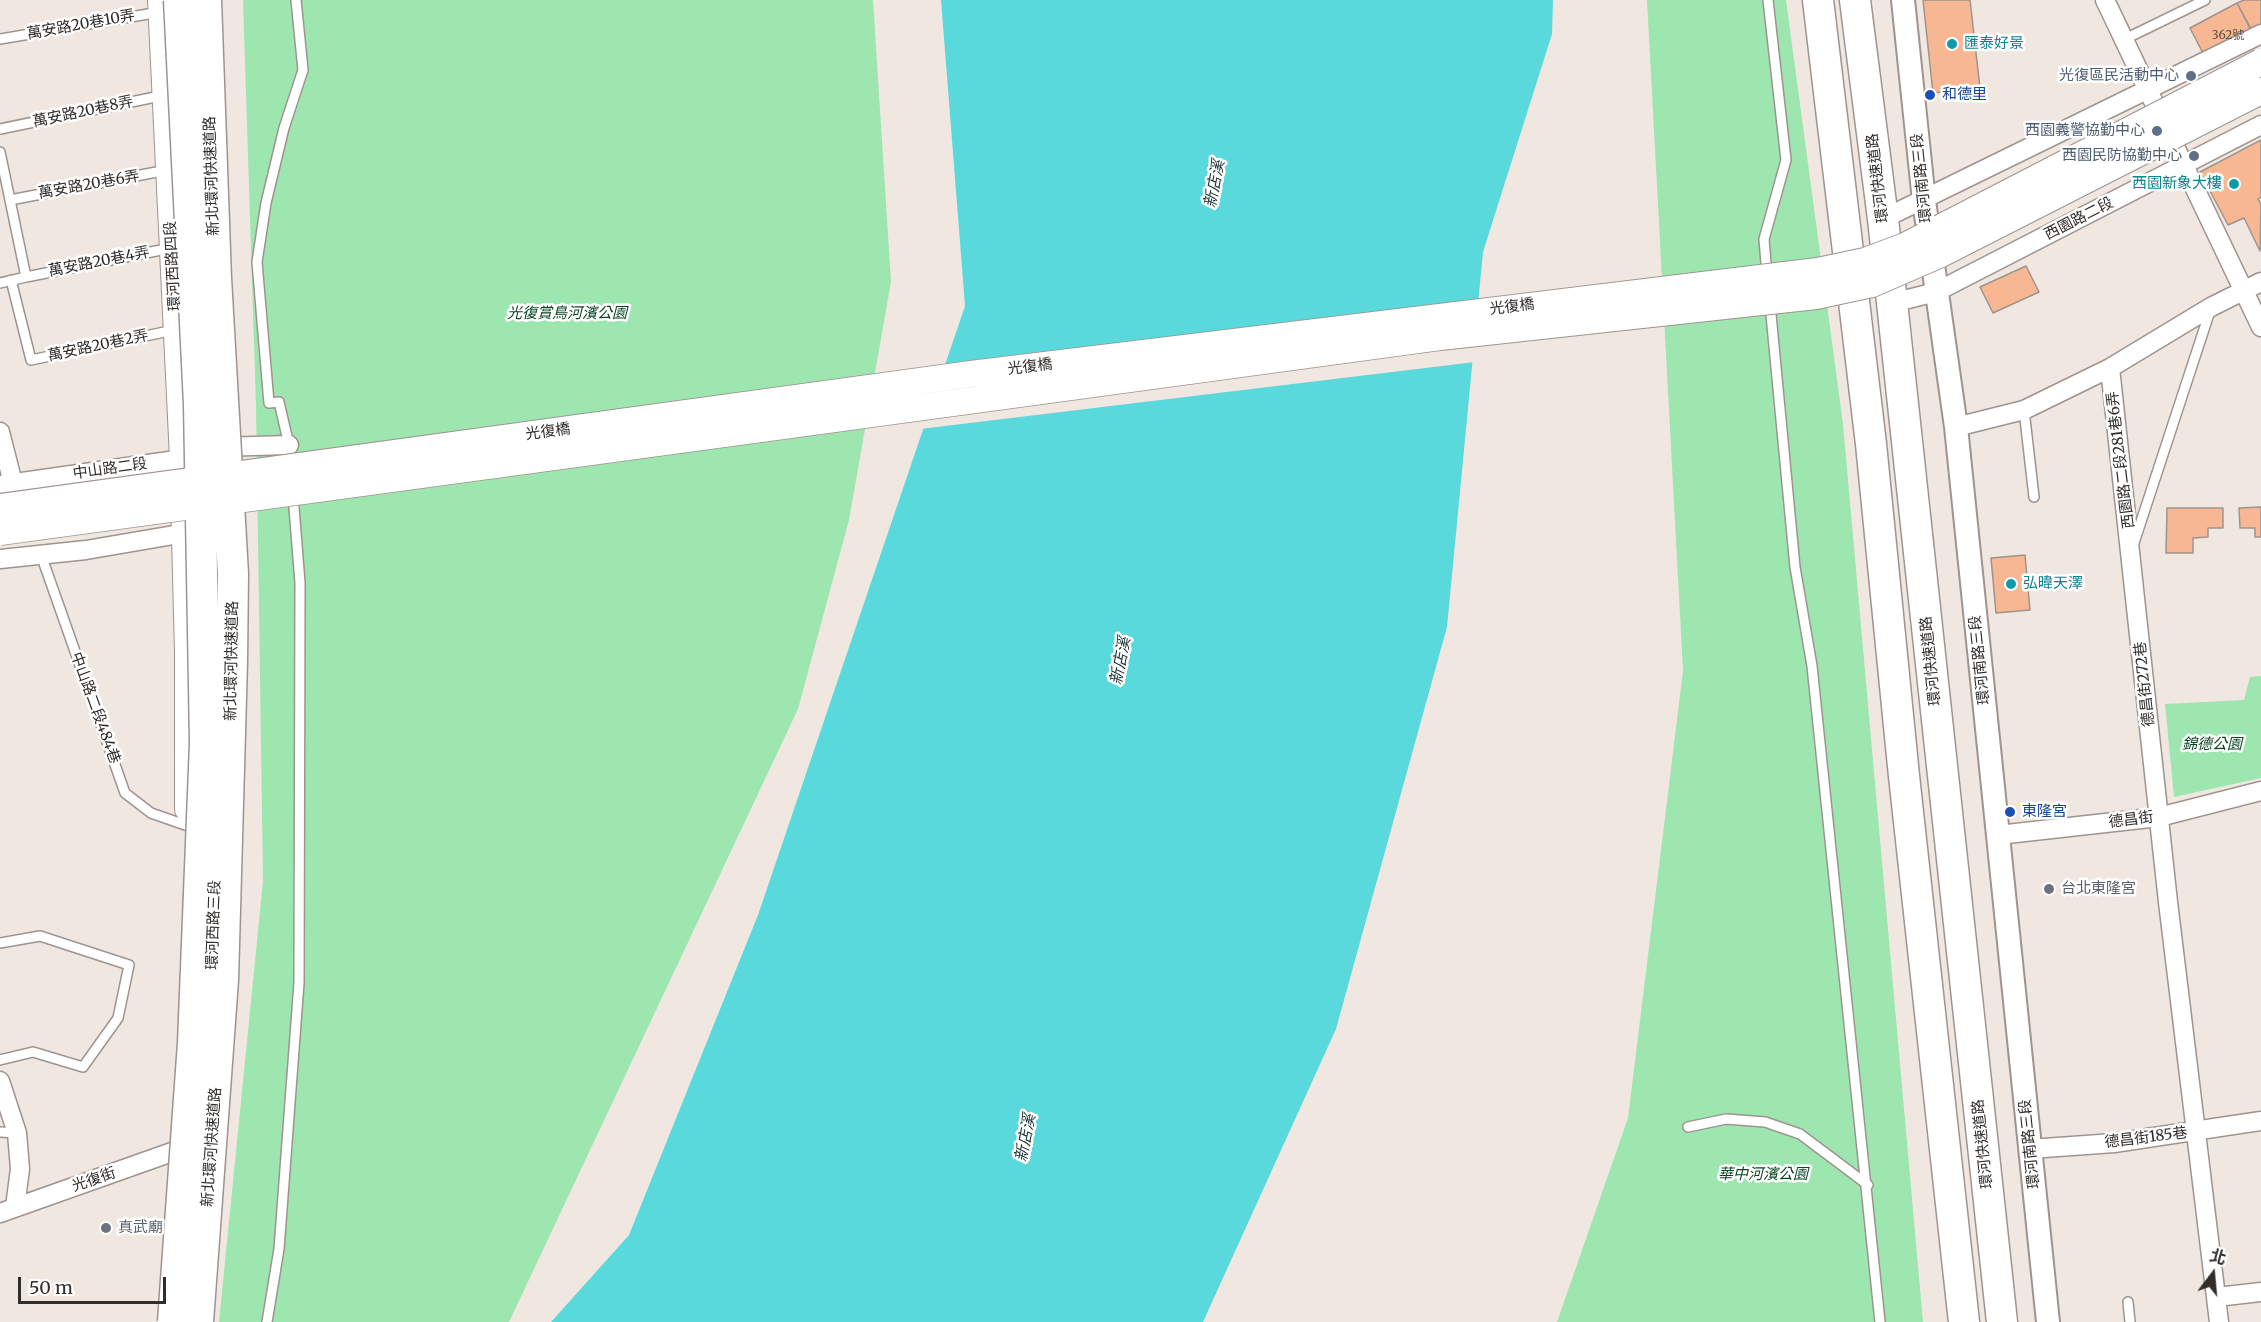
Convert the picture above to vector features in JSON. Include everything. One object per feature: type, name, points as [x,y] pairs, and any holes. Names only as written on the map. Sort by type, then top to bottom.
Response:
[{"type":"highway","name":"新北環河快速道路","points":[[198,1322],[223,980],[233,574],[216,278],[206,0]]},
{"type":"highway","points":[[1818,0],[1871,444],[1904,776],[1964,1322]]},
{"type":"highway","points":[[1840,0],[1861,200],[1871,444]]},
{"type":"highway","name":"環河快速道路","points":[[1854,0],[1883,219],[1876,283],[2002,1322]]},
{"type":"highway","name":"新北環河快速道路","points":[[167,4],[199,404],[205,743],[193,1043],[173,1322]]},
{"type":"main road","points":[[201,0],[219,447]]},
{"type":"main road","name":"環河西路四段","points":[[167,4],[166,95],[183,459],[184,532]]},
{"type":"main road","points":[[1876,283],[1942,227],[2261,62]]},
{"type":"main road","points":[[1876,283],[1941,254],[2261,91]]},
{"type":"main road","name":"光復橋","points":[[245,485],[960,376],[1818,271],[1876,283]]},
{"type":"main road","name":"光復橋","points":[[245,485],[1428,338],[1816,296],[1876,283]]},
{"type":"main road","points":[[0,507],[245,485]]},
{"type":"main road","points":[[0,532],[245,485]]},
{"type":"main road","name":"環河西路三段","points":[[188,1322],[208,1076],[221,734],[225,584],[224,528]]},
{"type":"main road","name":"環河西路三段","points":[[159,1322],[172,1152],[188,826],[188,653],[184,532]]},
{"type":"street","name":"環河南路三段","points":[[1903,0],[1924,201],[1956,427],[2048,1322]]},
{"type":"street","points":[[2105,0],[2146,91],[2261,327]]},
{"type":"street","points":[[1883,219],[1924,201],[2261,34]]},
{"type":"street","name":"西園路二段","points":[[1876,283],[1936,292],[2261,125]]},
{"type":"street","name":"西園路二段281巷6弄","points":[[1956,427],[2024,410],[2110,368],[2211,307],[2261,282]]},
{"type":"street","name":"西園路二段281巷6弄","points":[[2110,368],[2132,551]]},
{"type":"street","points":[[0,432],[6,484]]},
{"type":"street","name":"中山路二段","points":[[6,484],[183,459],[219,447],[289,445]]},
{"type":"street","points":[[0,559],[86,550],[184,532],[224,528],[219,447]]},
{"type":"street","name":"德昌街272巷","points":[[2132,551],[2159,817],[2219,1322]]},
{"type":"street","name":"德昌街","points":[[1998,835],[2159,817],[2261,791]]},
{"type":"street","name":"光復街","points":[[0,1081],[8,1133],[20,1169],[8,1210]]},
{"type":"street","name":"德昌街185巷","points":[[2030,1149],[2114,1143],[2261,1121]]},
{"type":"street","name":"光復街","points":[[8,1210],[172,1152]]},
{"type":"street","points":[[2217,1297],[2261,1292]]},
{"type":"lane","points":[[267,1322],[279,1249],[299,983],[300,583],[289,445],[279,402],[269,403],[257,261],[284,128],[303,69],[296,0]]},
{"type":"lane","points":[[1768,0],[1786,160],[1764,239],[1768,283]]},
{"type":"lane","points":[[2123,40],[2205,0]]},
{"type":"lane","name":"萬安路20巷10弄","points":[[0,39],[167,4]]},
{"type":"lane","name":"萬安路20巷8弄","points":[[0,129],[166,95]]},
{"type":"lane","points":[[0,152],[26,276]]},
{"type":"lane","name":"萬安路20巷6弄","points":[[10,200],[169,170]]},
{"type":"lane","name":"萬安路20巷4弄","points":[[0,283],[172,248]]},
{"type":"lane","name":"萬安路20巷2弄","points":[[11,280],[31,360],[176,330]]},
{"type":"lane","points":[[1769,294],[1796,567],[1812,666],[1868,1185],[1880,1322]]},
{"type":"lane","points":[[2132,551],[2211,307]]},
{"type":"lane","points":[[2024,410],[2034,497]]},
{"type":"lane","name":"中山路二段484巷","points":[[40,555],[125,793],[151,813],[188,826]]},
{"type":"lane","points":[[0,943],[40,936],[129,965],[118,1018],[83,1067],[33,1052],[0,1060]]},
{"type":"lane","points":[[1688,1127],[1726,1119],[1765,1122],[1800,1134],[1868,1185]]},
{"type":"lane","points":[[2127,1302],[2130,1322]]},
{"type":"green space","name":"光復賞鳥河濱公園","points":[[243,0],[873,0],[891,282],[849,520],[798,709],[509,1322],[219,1322],[263,881],[256,405]]},
{"type":"green space","name":"華中河濱公園","points":[[1647,0],[1786,0],[1843,424],[1923,1322],[1557,1322],[1628,1118],[1683,671]]},
{"type":"green space","name":"錦德公園","points":[[2261,676],[2261,778],[2174,797],[2165,704],[2244,700],[2250,677]]},
{"type":"water","name":"新店溪","points":[[941,0],[1553,0],[1552,34],[1483,252],[1447,627],[1336,1029],[1203,1322],[551,1322],[629,1235],[758,915],[965,306]]},
{"type":"pier","points":[[1481,299],[1475,362],[920,429],[940,371]]},
{"type":"building","name":"匯泰好景","points":[[1923,0],[1970,0],[1980,88],[1933,93]]},
{"type":"building","points":[[2244,0],[2261,0],[2261,40],[2257,42],[2237,3]]},
{"type":"building","points":[[2237,3],[2257,40],[2209,65],[2190,28]]},
{"type":"building","name":"西園新象大樓","points":[[2261,140],[2261,197],[2258,199],[2261,204],[2260,251],[2244,218],[2228,225],[2200,172]]},
{"type":"building","points":[[2026,266],[2039,292],[1993,313],[1980,287]]},
{"type":"building","points":[[2261,507],[2261,537],[2255,537],[2255,528],[2240,528],[2239,508]]},
{"type":"building","points":[[2167,508],[2223,508],[2223,528],[2208,528],[2208,537],[2193,538],[2193,553],[2166,553]]},
{"type":"building","name":"弘暐天澤","points":[[2025,555],[2030,610],[1996,613],[1991,558]]},
{"type":"place","name":"匯泰好景","points":[[1952,44]]},
{"type":"place","name":"光復區民活動中心","points":[[2191,76]]},
{"type":"place","name":"和德里","points":[[1930,95]]},
{"type":"place","name":"西園義警協勤中心","points":[[2157,131]]},
{"type":"place","name":"西園民防協勤中心","points":[[2194,156]]},
{"type":"place","name":"西園新象大樓","points":[[2234,184]]},
{"type":"place","name":"弘暐天澤","points":[[2011,584]]},
{"type":"place","name":"東隆宮","points":[[2010,812]]},
{"type":"place","name":"台北東隆宮","points":[[2049,889]]},
{"type":"place","name":"真武廟","points":[[106,1228]]}]
